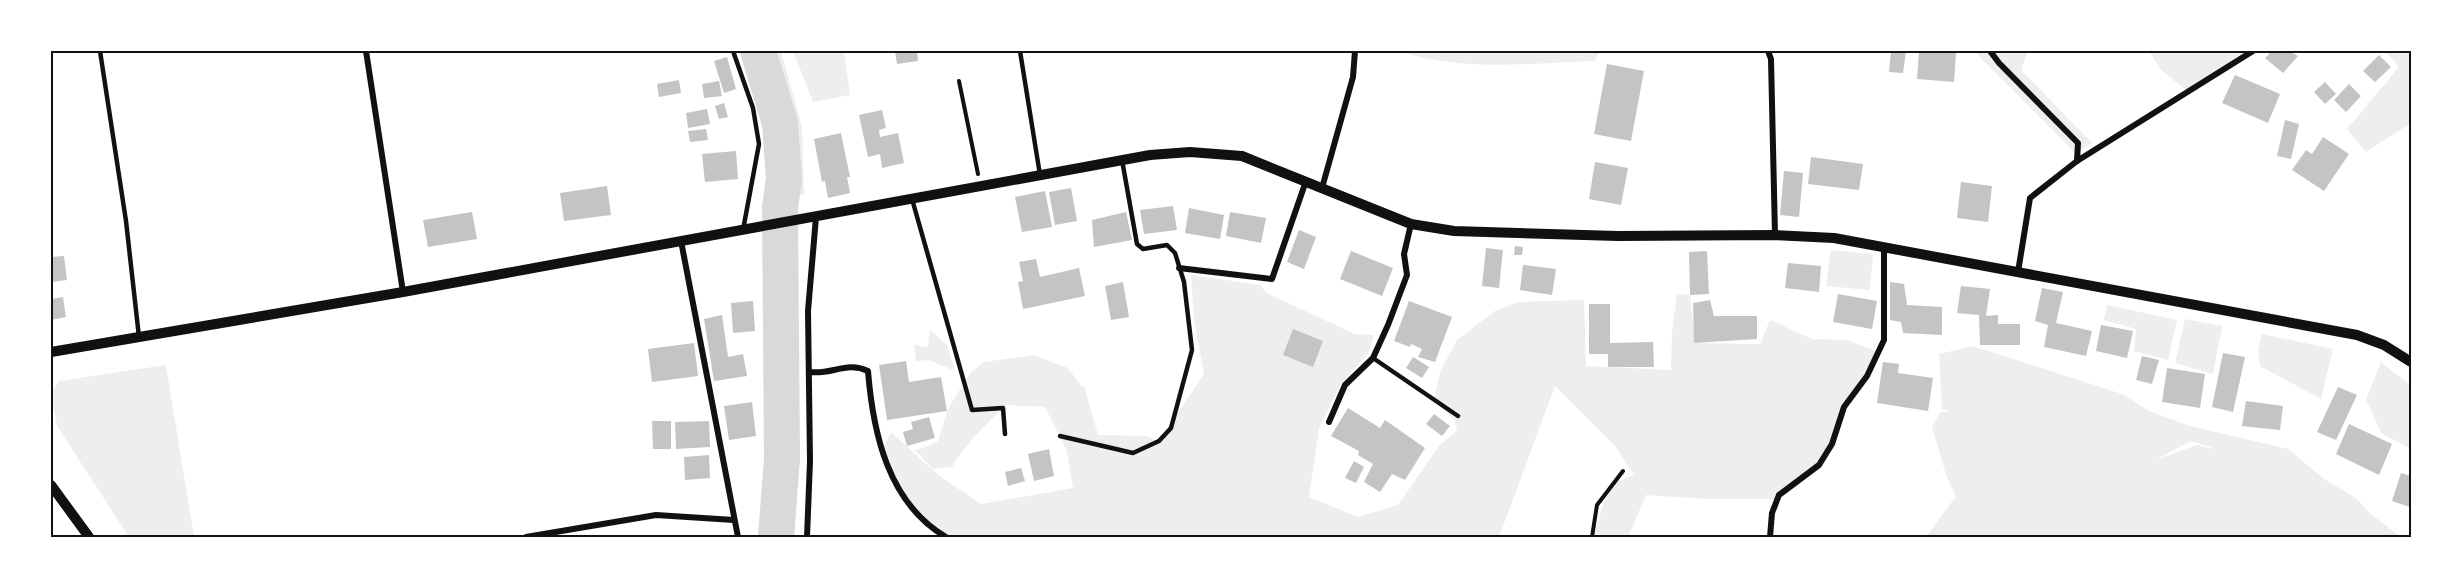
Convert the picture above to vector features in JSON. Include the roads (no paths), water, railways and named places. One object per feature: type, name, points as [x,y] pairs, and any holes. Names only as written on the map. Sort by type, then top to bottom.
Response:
[{"type":"street","points":[[366,51],[404,292]]},
{"type":"street","points":[[1322,188],[1353,77],[1355,51]]},
{"type":"street","points":[[1768,51],[1771,58],[1775,235]]},
{"type":"street","points":[[1990,51],[2078,143],[2077,161]]},
{"type":"street","points":[[2018,272],[2030,198],[2077,161],[2253,51]]},
{"type":"street","points":[[51,352],[404,292],[1122,160],[1190,152],[1225,153],[1260,162],[1411,224],[1454,231],[1490,233],[1618,236],[1775,235],[1834,238],[2356,335],[2384,345],[2411,360]]},
{"type":"street","points":[[1179,268],[1272,279],[1306,181]]},
{"type":"street","points":[[807,537],[810,461],[808,311],[811,218]]},
{"type":"street","points":[[1329,422],[1345,385],[1372,358],[1389,325],[1407,275],[1404,254],[1411,224]]},
{"type":"street","points":[[681,240],[738,537]]},
{"type":"street","points":[[1770,537],[1772,513],[1779,495],[1819,465],[1832,444],[1844,407],[1867,376],[1884,340],[1884,248]]},
{"type":"street","points":[[809,372],[822,373],[856,365],[868,371],[871,402],[882,452],[896,484],[916,511],[946,537]]},
{"type":"street","points":[[51,485],[89,537]]},
{"type":"street","points":[[526,537],[656,515],[734,520]]},
{"type":"lane","points":[[100,51],[126,221],[139,337]]},
{"type":"lane","points":[[733,51],[753,108],[759,144],[743,230]]},
{"type":"lane","points":[[1020,51],[1040,175]]},
{"type":"lane","points":[[1059,436],[1133,453],[1159,441],[1171,428],[1192,350],[1184,282],[1175,253],[1167,245],[1143,249],[1137,244],[1122,160]]},
{"type":"lane","points":[[912,199],[972,410],[1002,408],[1005,434]]},
{"type":"lane","points":[[1372,358],[1458,416]]},
{"type":"waterway","points":[[758,51],[780,123],[784,178],[780,208],[782,459],[776,537]]}]
